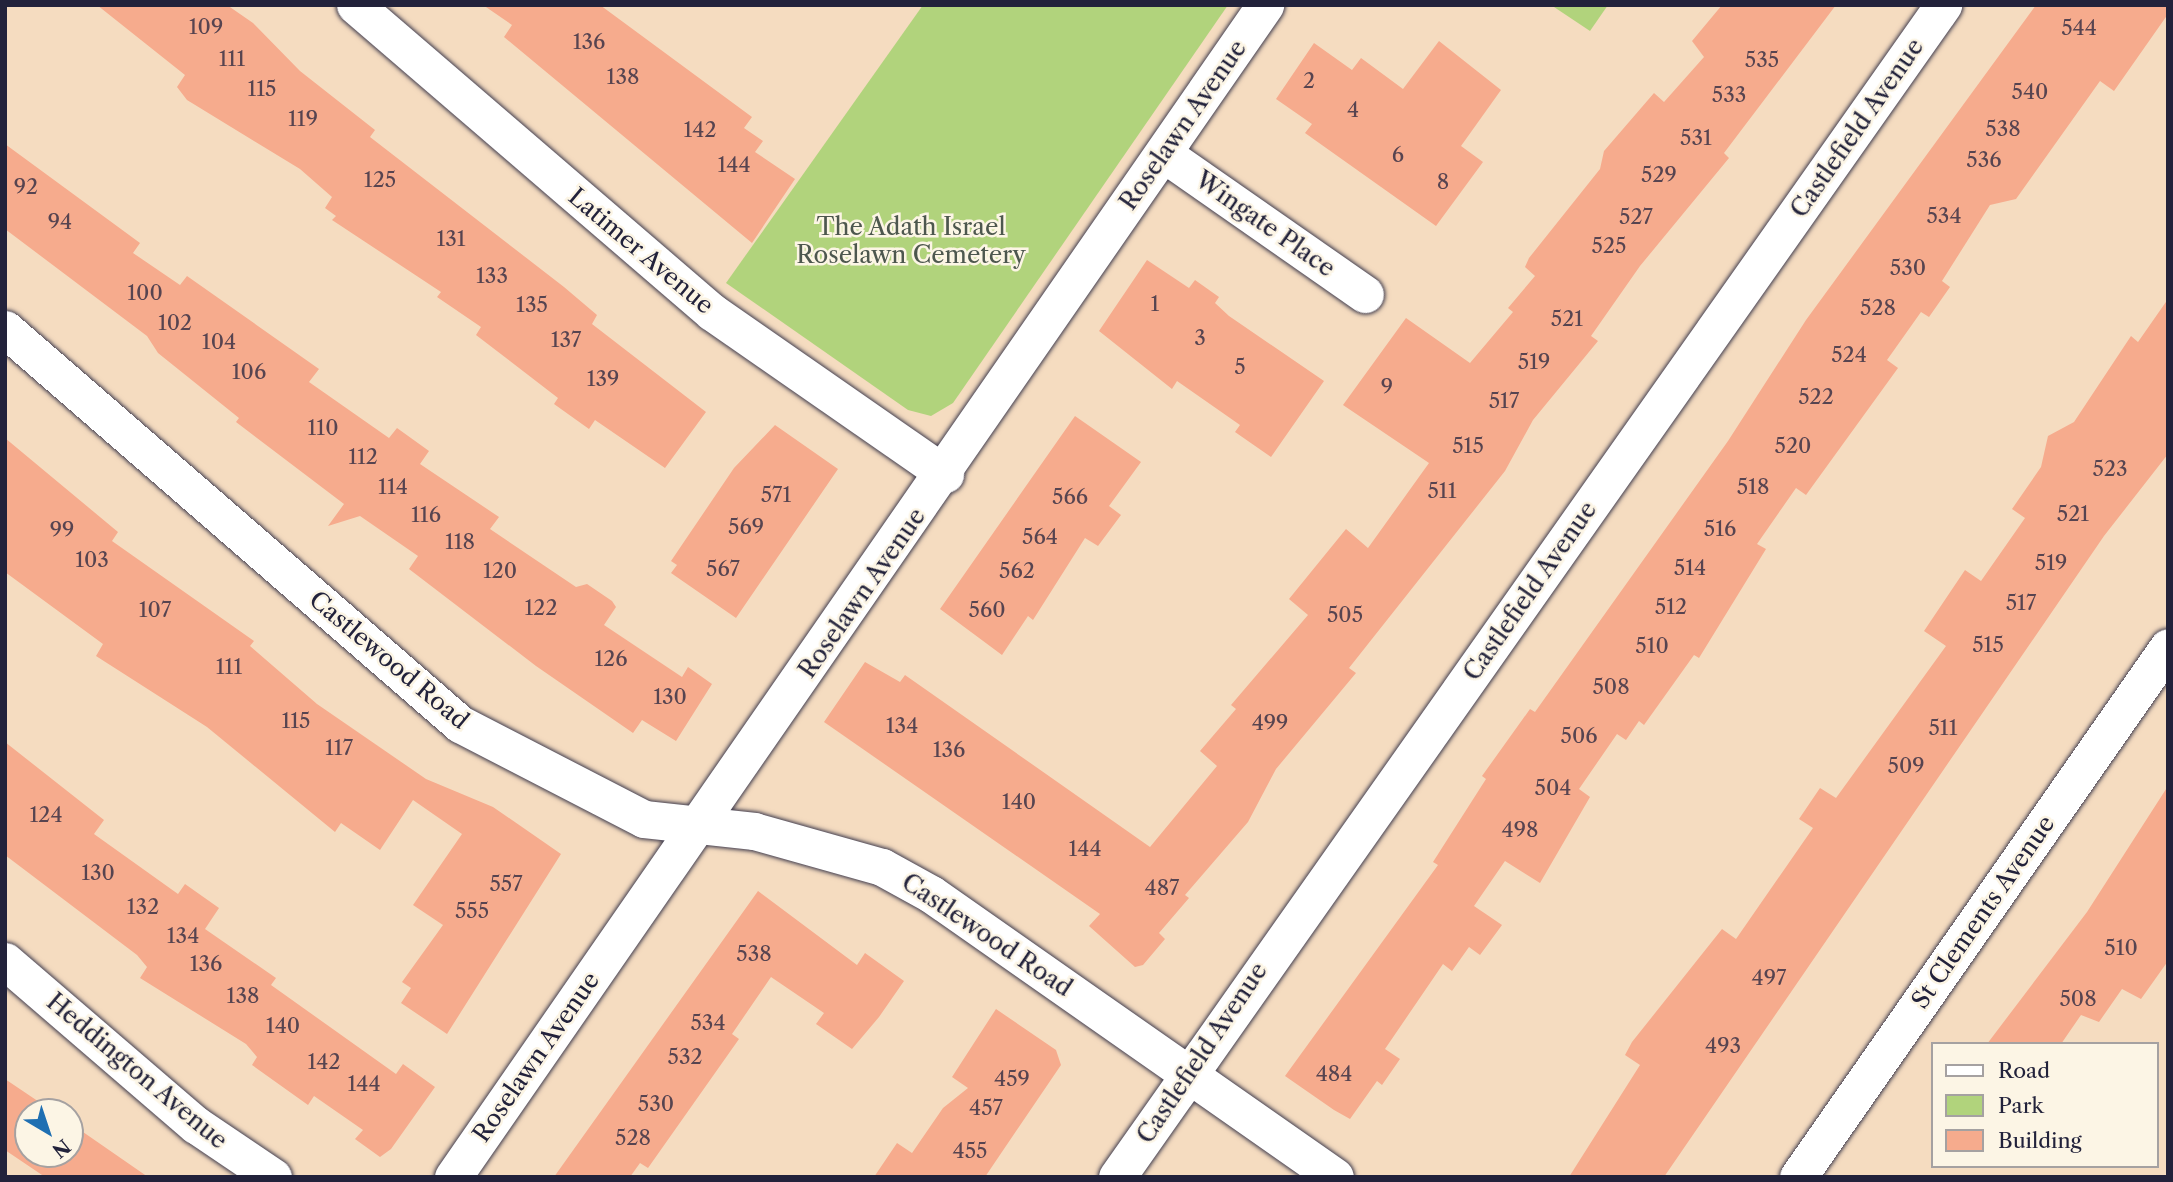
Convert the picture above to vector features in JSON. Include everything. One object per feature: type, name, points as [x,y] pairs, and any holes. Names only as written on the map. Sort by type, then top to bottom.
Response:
[{"type":"street","name":"Latimer Avenue","points":[[355,5],[712,312],[945,474]]},
{"type":"street","name":"Roselawn Avenue","points":[[453,1177],[945,474],[1265,5]]},
{"type":"street","name":"Castlefield Avenue","points":[[1117,1177],[1944,5]]},
{"type":"street","name":"Wingate Place","points":[[1164,154],[1365,294]]},
{"type":"street","name":"Castlewood Road","points":[[5,329],[460,724],[644,819],[701,822],[883,867],[1188,1073],[1335,1177]]},
{"type":"street","name":"St Clements Avenue","points":[[1798,1177],[2168,647]]},
{"type":"street","name":"Heddington Avenue","points":[[5,961],[196,1125],[273,1177]]},
{"type":"green space","name":"The Adath Israel Roselawn Cemetery","points":[[923,5],[1228,5],[953,403],[931,416],[908,410],[726,283]]},
{"type":"green space","points":[[1551,5],[1608,5],[1590,31]]},
{"type":"building","points":[[97,5],[227,5],[253,23],[300,71],[375,130],[370,137],[564,287],[597,315],[592,324],[706,412],[665,468],[595,420],[589,429],[554,404],[558,398],[476,335],[481,327],[437,297],[441,292],[332,220],[336,216],[325,208],[332,197],[300,169],[187,100],[177,87],[185,75]]},
{"type":"building","points":[[483,5],[600,5],[752,117],[744,128],[763,141],[755,152],[795,179],[752,243],[504,37],[512,25]]},
{"type":"building","points":[[1722,5],[1836,5],[1724,153],[1729,158],[1640,266],[1591,336],[1598,341],[1533,420],[1505,471],[1349,668],[1356,673],[1276,769],[1248,822],[1185,895],[1189,898],[1159,933],[1165,939],[1143,965],[1135,967],[1089,926],[1100,914],[824,722],[865,662],[900,682],[905,675],[1150,847],[1217,766],[1200,751],[1236,709],[1231,705],[1308,615],[1289,599],[1346,529],[1368,548],[1429,463],[1343,405],[1406,318],[1470,363],[1513,312],[1508,308],[1535,276],[1525,267],[1529,258],[1600,169],[1604,151],[1654,93],[1664,102],[1704,57],[1692,41]]},
{"type":"building","points":[[2036,5],[2168,5],[2168,14],[2114,91],[2100,81],[2016,199],[1990,205],[1942,281],[1950,287],[1929,317],[1921,312],[1887,360],[1898,368],[1806,495],[1796,488],[1757,544],[1766,549],[1699,658],[1694,655],[1644,725],[1639,721],[1626,740],[1617,734],[1579,789],[1590,797],[1540,883],[1505,861],[1474,906],[1502,925],[1480,955],[1469,947],[1452,971],[1443,964],[1385,1049],[1400,1059],[1382,1085],[1377,1081],[1350,1119],[1334,1110],[1285,1076],[1438,865],[1433,862],[1486,779],[1482,776],[1530,709],[1535,712],[1728,441],[1806,320]]},
{"type":"building","points":[[1439,41],[1501,90],[1461,146],[1483,162],[1436,226],[1305,133],[1312,124],[1276,99],[1314,43],[1352,70],[1361,58],[1403,89]]},
{"type":"building","points":[[5,144],[140,243],[133,253],[180,285],[187,276],[319,369],[309,382],[389,438],[397,428],[429,451],[420,464],[499,517],[490,529],[576,587],[587,584],[612,601],[616,607],[604,625],[682,677],[688,667],[712,684],[676,741],[642,720],[633,733],[536,666],[409,569],[418,556],[360,516],[328,526],[344,504],[236,422],[239,418],[158,353],[147,336],[5,229]]},
{"type":"building","points":[[1147,260],[1189,288],[1195,280],[1219,297],[1215,303],[1229,316],[1324,381],[1271,457],[1235,432],[1240,425],[1177,381],[1172,389],[1099,331]]},
{"type":"building","points":[[2168,299],[2168,454],[2104,536],[1664,1177],[1569,1177],[1640,1065],[1625,1055],[1632,1042],[1722,929],[1736,939],[1813,828],[1799,819],[1820,788],[1836,798],[1946,646],[1924,631],[1965,570],[1981,581],[2025,518],[2012,509],[2041,467],[2048,436],[2074,422],[2131,336],[2138,342]]},
{"type":"building","points":[[1075,416],[1141,462],[1109,506],[1121,515],[1098,546],[1085,538],[1033,620],[1028,616],[1002,655],[940,609]]},
{"type":"building","points":[[775,425],[838,469],[736,618],[671,573],[677,565],[671,561],[734,468]]},
{"type":"building","points":[[5,438],[118,532],[112,541],[254,641],[250,646],[317,704],[426,779],[493,807],[561,854],[447,1034],[401,1003],[411,988],[402,982],[443,925],[413,905],[462,834],[413,800],[380,850],[341,823],[335,832],[207,727],[96,656],[103,644],[5,572]]},
{"type":"building","points":[[5,742],[104,820],[94,834],[178,894],[185,884],[219,908],[205,929],[276,978],[271,985],[396,1074],[403,1064],[435,1087],[391,1149],[380,1157],[355,1139],[363,1130],[314,1096],[308,1105],[252,1065],[257,1057],[246,1044],[140,978],[147,967],[137,955],[5,855]]},
{"type":"building","points":[[2168,786],[2168,961],[2141,999],[2122,989],[2099,1022],[2081,1015],[2062,1042],[1989,1042],[2087,912]]},
{"type":"building","points":[[758,891],[857,965],[865,953],[904,981],[879,1017],[852,1049],[816,1024],[824,1013],[771,977],[732,1034],[739,1039],[648,1168],[640,1163],[630,1177],[554,1177]]},
{"type":"building","points":[[996,1009],[1056,1050],[1061,1065],[985,1177],[874,1177],[897,1143],[912,1153],[943,1108],[968,1088],[952,1077]]},
{"type":"building","points":[[5,1079],[33,1098],[14,1098],[14,1156],[5,1150]]},
{"type":"building","points":[[84,1133],[148,1177],[45,1177],[32,1168],[84,1168]]}]
